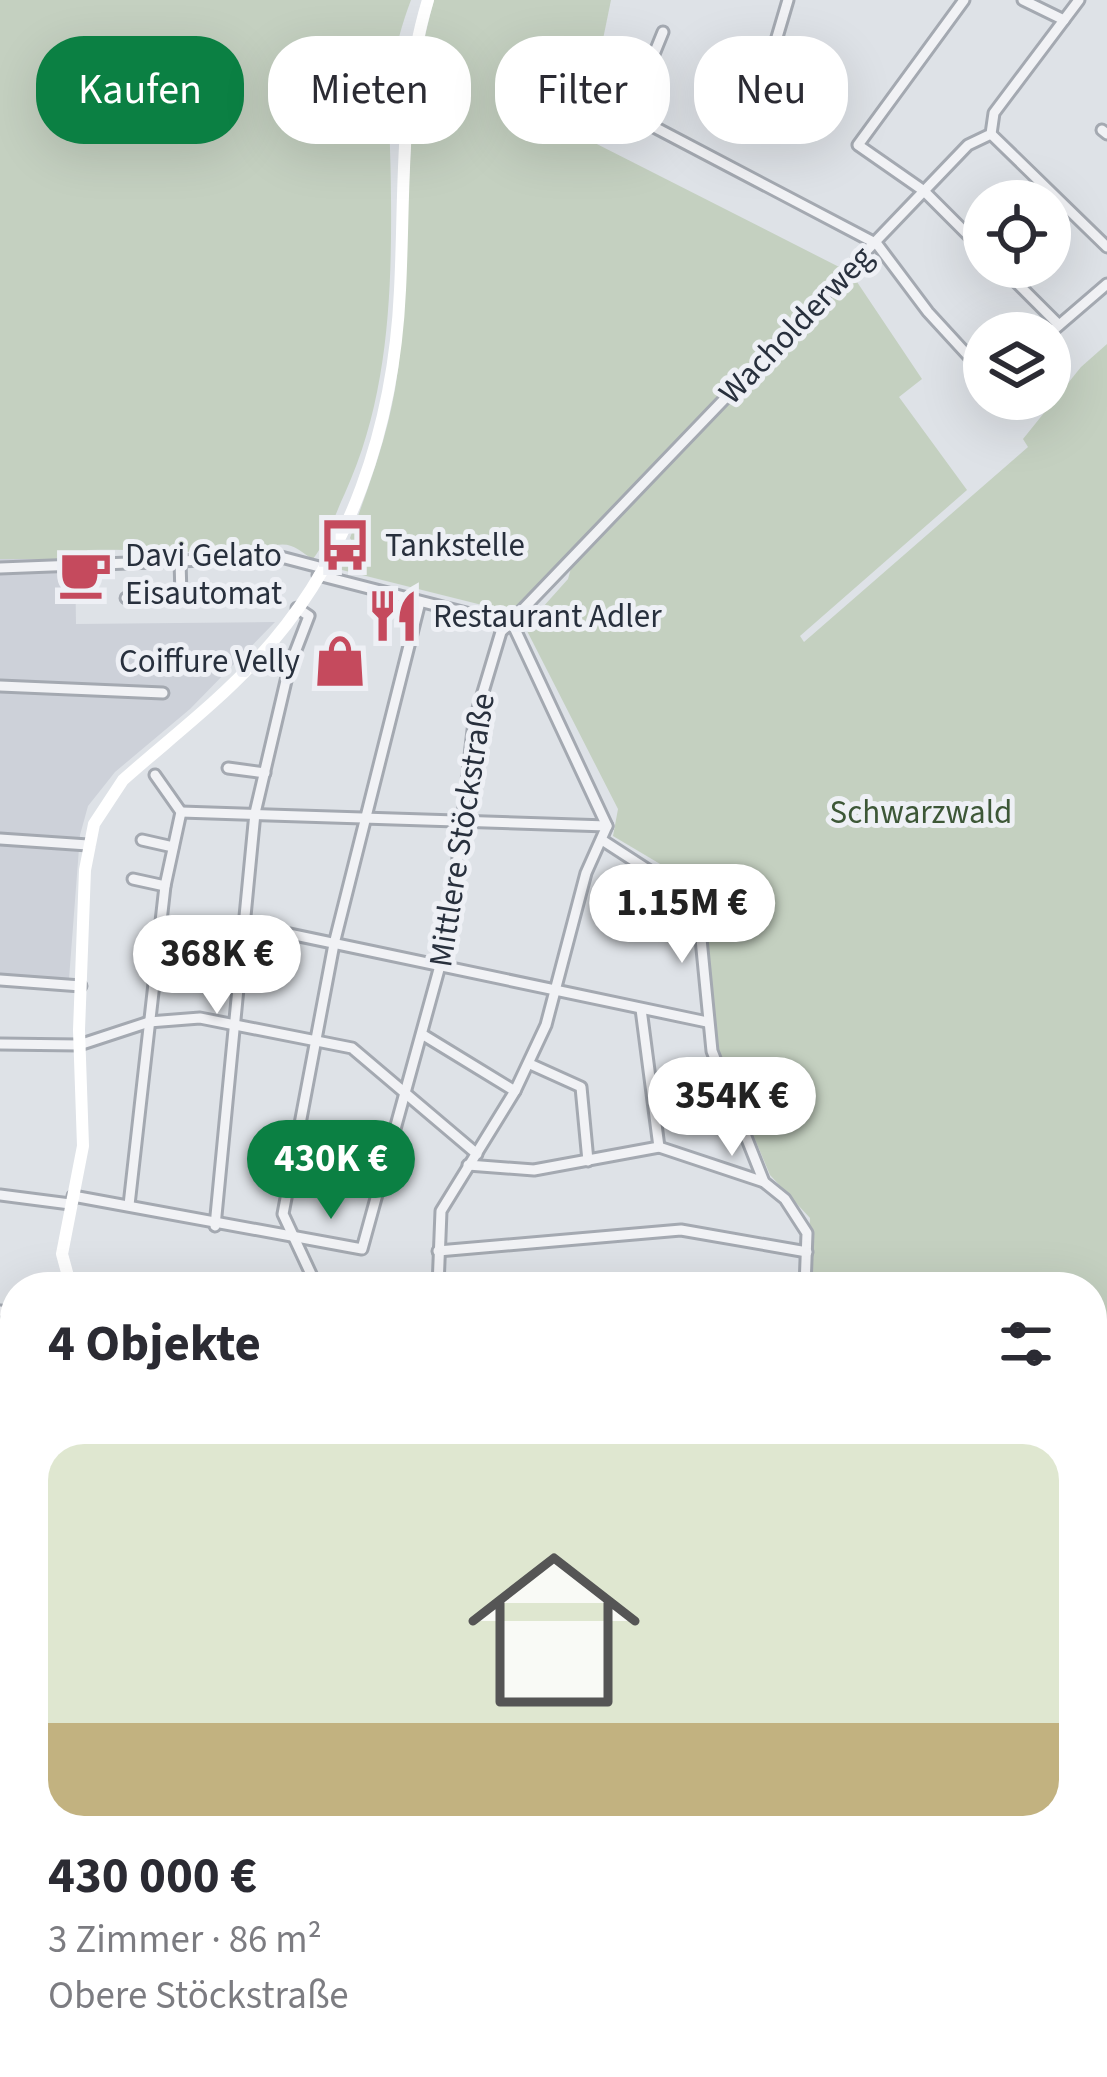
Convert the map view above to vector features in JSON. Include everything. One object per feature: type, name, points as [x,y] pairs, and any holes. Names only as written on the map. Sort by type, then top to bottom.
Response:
[{"type":"main road","points":[[67,1272],[62,1254],[83,1146],[79,1045],[88,845],[115,788],[226,692],[297,608],[363,486],[395,358],[404,128],[428,0]]},
{"type":"street","points":[[777,36],[788,0]]},
{"type":"street","points":[[963,230],[924,191],[858,146],[858,138],[964,0]]},
{"type":"street","points":[[1023,0],[1064,20]]},
{"type":"street","name":"Wacholderweg","points":[[508,622],[968,145],[991,134],[994,113],[1079,0]]},
{"type":"street","points":[[663,32],[635,101],[642,123],[762,179],[877,244],[916,298],[963,350]]},
{"type":"street","points":[[991,134],[1107,247]]},
{"type":"street","points":[[1071,315],[1107,284]]},
{"type":"street","points":[[1018,288],[1039,312]]},
{"type":"street","points":[[0,568],[291,557],[320,572],[508,622],[608,826],[586,873],[556,992],[530,1064],[441,1211],[438,1272]]},
{"type":"street","points":[[180,560],[182,596]]},
{"type":"street","points":[[126,598],[255,599]]},
{"type":"street","points":[[310,1272],[283,1214],[334,944],[421,602]]},
{"type":"street","points":[[215,1226],[239,1024],[256,813],[289,668],[309,616],[297,608]]},
{"type":"street","name":"Mittlere Stöckstraße","points":[[295,1240],[362,1249],[442,967],[457,898],[474,722],[508,622]]},
{"type":"street","points":[[0,686],[163,693]]},
{"type":"street","points":[[227,768],[265,773]]},
{"type":"street","points":[[129,1205],[165,886],[181,812],[155,776]]},
{"type":"street","points":[[181,812],[608,826]]},
{"type":"street","points":[[0,839],[88,845]]},
{"type":"street","points":[[142,840],[173,847]]},
{"type":"street","points":[[602,840],[693,899],[703,924],[712,1052],[764,1182],[802,1221],[806,1272]]},
{"type":"street","points":[[133,879],[165,886]]},
{"type":"street","points":[[247,925],[707,1022]]},
{"type":"street","points":[[0,980],[81,986]]},
{"type":"street","points":[[641,1009],[659,1148]]},
{"type":"street","points":[[0,1044],[79,1045],[149,1022],[200,1018],[318,1040],[352,1048],[404,1097],[477,1154]]},
{"type":"street","points":[[425,1036],[514,1091]]},
{"type":"street","points":[[530,1064],[581,1087],[589,1161]]},
{"type":"street","points":[[468,1166],[534,1170],[659,1148],[764,1182]]},
{"type":"street","points":[[0,1195],[129,1205],[295,1240]]},
{"type":"street","points":[[438,1251],[681,1230],[807,1252]]},
{"type":"shaded area","points":[[0,559],[75,559],[76,624],[275,622],[190,709],[115,772],[88,806],[80,835],[69,979],[0,974]]},
{"type":"green space","points":[[0,0],[411,0],[400,36],[268,36],[268,144],[390,144],[390,274],[378,386],[359,458],[313,559],[282,544],[276,545],[275,553],[88,550],[75,559],[0,559]]},
{"type":"green space","name":"Schwarzwald","points":[[434,0],[611,0],[604,36],[495,36],[495,144],[597,144],[851,273],[922,379],[899,397],[967,490],[800,636],[804,642],[1028,447],[1023,439],[1038,420],[1071,420],[1071,379],[1107,344],[1107,1272],[808,1272],[810,1218],[770,1175],[718,1051],[706,919],[714,916],[682,877],[613,836],[618,809],[525,627],[568,579],[573,561],[658,462],[510,612],[334,568],[353,543],[350,538],[395,391],[412,144],[471,144],[471,36],[425,36]]},
{"type":"place","name":"Tankstelle","points":[[345,545]]},
{"type":"place","name":"Davi Gelato Eisautomat","points":[[85,574]]},
{"type":"place","name":"Restaurant Adler","points":[[393,616]]},
{"type":"place","name":"Coiffure Velly","points":[[340,661]]}]
